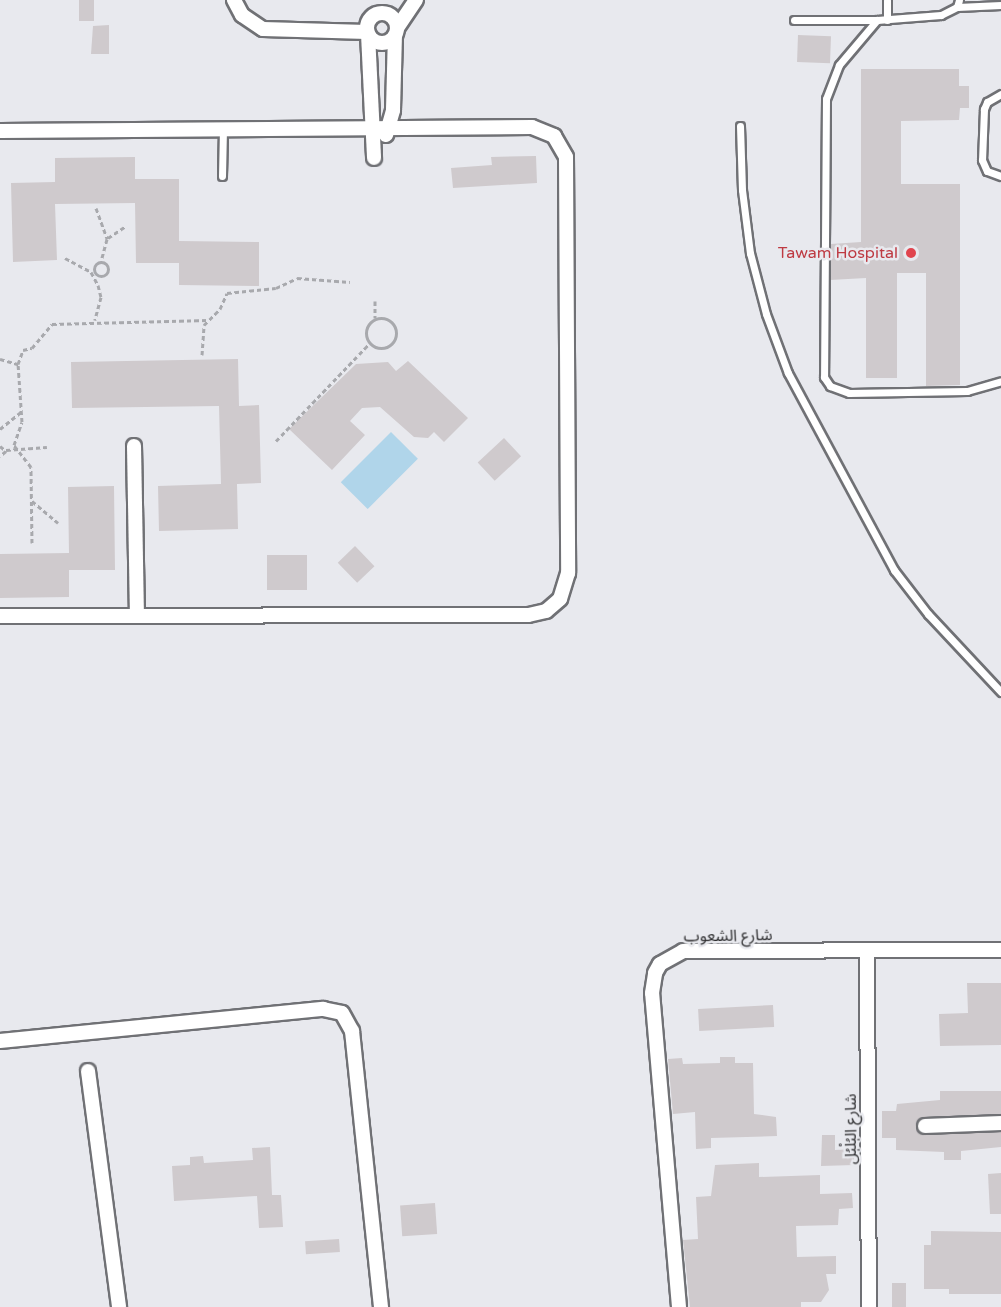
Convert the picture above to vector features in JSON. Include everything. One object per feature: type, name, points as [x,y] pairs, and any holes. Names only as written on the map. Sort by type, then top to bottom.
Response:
[{"type":"street","points":[[234,0],[242,15],[263,29],[368,29],[381,43],[396,32],[415,0]]},
{"type":"street","points":[[382,128],[369,106],[368,29],[377,14],[387,14],[415,0]]},
{"type":"street","points":[[378,158],[382,128],[393,110],[396,32],[387,14]]},
{"type":"street","points":[[0,131],[532,127],[544,129],[562,145],[566,163],[568,573],[565,591],[546,611],[528,615],[0,616]]},
{"type":"street","points":[[134,446],[137,615]]},
{"type":"street","name":"شارع الشعوب","points":[[679,1307],[652,993],[655,973],[667,958],[683,951],[1001,950]]},
{"type":"street","name":"شارع البُلْبُل","points":[[867,951],[869,1307]]},
{"type":"street","points":[[0,1041],[323,1009],[342,1013],[352,1031],[381,1307]]},
{"type":"street","points":[[88,1071],[119,1307]]},
{"type":"street","points":[[925,1126],[1001,1123]]},
{"type":"lane","points":[[887,0],[887,20]]},
{"type":"lane","points":[[794,20],[887,20],[941,15],[958,3],[1001,5]]},
{"type":"lane","points":[[877,20],[839,65],[828,90],[824,377],[830,386],[849,393],[979,390],[1001,381]]},
{"type":"lane","points":[[1001,94],[984,109],[982,159],[987,171],[1001,176]]},
{"type":"lane","points":[[740,126],[742,190],[750,253],[766,314],[788,373],[894,570],[928,614],[1001,692]]},
{"type":"lane","points":[[222,176],[223,130]]},
{"type":"path","points":[[96,208],[107,239],[101,261],[94,270],[102,276]]},
{"type":"path","points":[[107,239],[126,226]]},
{"type":"path","points":[[65,258],[91,272],[98,285],[101,297],[95,320]]},
{"type":"path","points":[[98,285],[108,269],[101,261]]},
{"type":"path","points":[[202,355],[202,333],[208,320],[220,309],[227,293],[276,288],[297,278],[350,282]]},
{"type":"path","points":[[369,344],[366,329],[375,318],[375,301]]},
{"type":"path","points":[[369,344],[383,349],[390,346],[396,333],[390,320],[375,318]]},
{"type":"path","points":[[32,543],[31,467],[16,449],[21,412],[18,364],[23,350],[32,348],[52,324],[95,320],[208,320]]},
{"type":"path","points":[[276,441],[369,344]]},
{"type":"path","points":[[0,359],[18,364]]},
{"type":"path","points":[[0,429],[21,412]]},
{"type":"path","points":[[0,446],[6,450]]},
{"type":"path","points":[[0,456],[6,450],[47,447]]},
{"type":"path","points":[[31,500],[58,523]]},
{"type":"water","points":[[391,432],[418,459],[368,509],[341,482]]},
{"type":"building","points":[[79,0],[94,0],[94,21],[79,21]]},
{"type":"building","points":[[109,25],[109,54],[91,54],[93,26]]},
{"type":"building","points":[[798,35],[831,36],[830,63],[797,62]]},
{"type":"building","points":[[861,69],[959,69],[959,86],[969,86],[969,108],[960,108],[959,120],[901,121],[901,184],[960,184],[960,385],[926,386],[926,273],[897,273],[897,378],[866,378],[866,278],[830,280],[831,244],[861,242]]},
{"type":"building","points":[[536,156],[537,183],[453,188],[451,168],[492,165],[491,157]]},
{"type":"building","points":[[135,157],[135,179],[179,179],[179,241],[259,242],[259,286],[179,285],[179,263],[136,263],[135,203],[55,204],[57,260],[13,262],[11,183],[55,182],[55,158]]},
{"type":"building","points":[[238,359],[239,406],[259,405],[261,483],[237,484],[238,529],[159,531],[158,486],[221,484],[219,406],[72,408],[71,362]]},
{"type":"building","points":[[408,361],[468,418],[444,442],[434,432],[428,438],[414,437],[380,407],[362,408],[350,421],[365,435],[332,470],[289,429],[356,364],[388,362],[396,371]]},
{"type":"building","points":[[504,438],[521,456],[495,481],[478,463]]},
{"type":"building","points":[[114,486],[115,570],[69,570],[69,597],[0,598],[0,554],[69,553],[68,487]]},
{"type":"building","points":[[355,546],[374,566],[357,583],[338,563]]},
{"type":"building","points":[[267,555],[307,555],[307,590],[267,590]]},
{"type":"building","points":[[967,983],[1001,983],[1001,1045],[940,1046],[939,1014],[968,1013]]},
{"type":"building","points":[[773,1005],[774,1027],[699,1031],[698,1009]]},
{"type":"building","points":[[720,1057],[735,1057],[735,1063],[753,1063],[754,1114],[776,1117],[777,1136],[711,1138],[711,1148],[696,1149],[695,1112],[673,1114],[668,1059],[682,1058],[683,1064],[720,1063]]},
{"type":"building","points":[[940,1091],[1001,1091],[1001,1114],[924,1117],[917,1122],[920,1134],[1001,1132],[1001,1147],[961,1151],[961,1160],[944,1160],[944,1152],[896,1150],[896,1138],[882,1138],[882,1111],[896,1111],[897,1104],[940,1100]]},
{"type":"building","points":[[822,1135],[835,1135],[835,1150],[854,1149],[854,1165],[821,1166]]},
{"type":"building","points":[[270,1147],[272,1195],[281,1195],[283,1227],[259,1228],[257,1196],[174,1201],[172,1166],[190,1165],[190,1157],[203,1156],[204,1163],[253,1160],[252,1148]]},
{"type":"building","points":[[759,1163],[759,1177],[820,1175],[820,1194],[852,1193],[853,1208],[839,1209],[838,1225],[796,1226],[797,1257],[836,1256],[836,1274],[826,1274],[829,1290],[821,1302],[801,1302],[801,1307],[690,1307],[683,1240],[698,1239],[696,1197],[711,1196],[715,1165]]},
{"type":"building","points":[[1001,1173],[1001,1214],[990,1214],[988,1174]]},
{"type":"building","points":[[435,1203],[437,1234],[402,1236],[400,1205]]},
{"type":"building","points":[[931,1231],[1001,1232],[1001,1294],[949,1294],[949,1289],[924,1289],[924,1245],[931,1245]]},
{"type":"building","points":[[339,1239],[340,1252],[306,1254],[305,1241]]},
{"type":"building","points":[[892,1283],[906,1283],[906,1307],[892,1307]]},
{"type":"place","name":"Tawam Hospital","points":[[911,253]]}]
